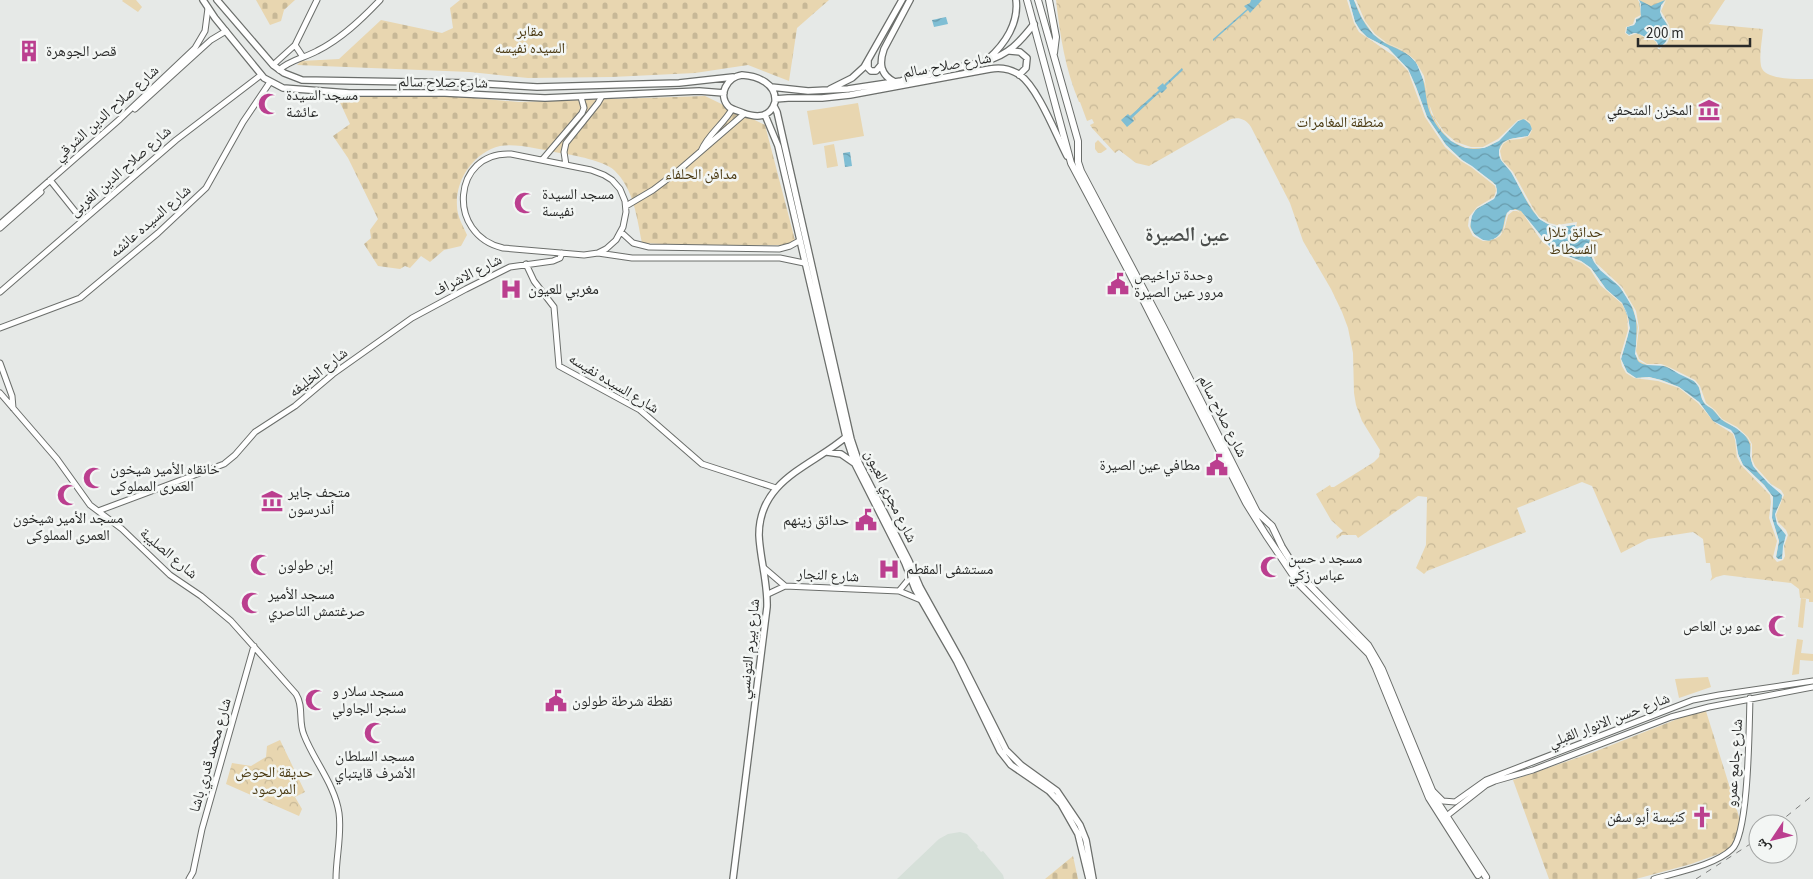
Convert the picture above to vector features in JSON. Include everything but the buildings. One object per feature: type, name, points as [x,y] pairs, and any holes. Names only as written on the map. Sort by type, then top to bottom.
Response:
[{"type":"highway","points":[[1027,0],[1033,21]]},
{"type":"highway","name":"شارع صلاح سالم","points":[[1038,0],[1078,141],[1078,162],[1081,171],[1164,328],[1257,512],[1269,522],[1299,574],[1374,653],[1430,787],[1434,801]]},
{"type":"highway","points":[[1049,0],[1056,37],[1054,54]]},
{"type":"highway","name":"شارع صلاح سالم","points":[[1033,21],[1071,164],[1130,274],[1246,503],[1299,584],[1368,654],[1376,668],[1434,801]]},
{"type":"highway","points":[[1266,536],[1274,530]]},
{"type":"highway","points":[[1434,801],[1478,874]]},
{"type":"highway","points":[[1444,819],[1463,842],[1486,877]]},
{"type":"main road","name":"شارع صلاح سالم","points":[[202,0],[261,74],[270,82],[290,89],[349,93],[445,94],[527,98],[699,91],[724,93]]},
{"type":"main road","name":"شارع صلاح سالم","points":[[217,0],[276,67],[290,77],[309,82],[471,83],[529,87],[670,83],[733,77]]},
{"type":"main road","points":[[825,91],[852,78],[868,61],[902,0]]},
{"type":"main road","points":[[895,82],[884,75],[881,65],[884,49],[910,0]]},
{"type":"main road","points":[[986,61],[999,48],[1009,33],[1016,14],[1016,0]]},
{"type":"main road","name":"شارع صلاح سالم","points":[[771,86],[798,91],[825,91],[895,82],[986,61],[1008,51],[1021,40],[1033,21]]},
{"type":"main road","points":[[1008,51],[1020,52],[1027,58],[1026,68],[1019,75]]},
{"type":"main road","points":[[868,61],[868,68],[871,72],[876,71],[881,65]]},
{"type":"main road","name":"شارع صلاح سالم","points":[[775,102],[836,97],[885,90],[994,68],[1007,70],[1019,75],[1033,90],[1071,164]]},
{"type":"main road","points":[[742,74],[748,75],[771,86],[775,102],[765,115],[756,117],[744,114],[732,109],[726,102],[724,93],[726,84],[733,77],[742,74]]},
{"type":"main road","name":"شارع مجري العيون","points":[[775,102],[848,435],[859,463],[912,574],[921,600],[957,662],[1003,756],[1011,765],[1054,796],[1074,825],[1081,842],[1089,879]]},
{"type":"main road","name":"شارع مجري العيون","points":[[765,115],[776,139],[804,263],[855,464],[905,563],[961,661],[1006,750],[1017,761],[1057,791],[1080,825],[1086,840],[1094,879]]},
{"type":"main road","name":"شارع بيرم التونسي","points":[[733,879],[768,594],[760,522],[767,502],[776,488],[797,470],[827,452],[848,435]]},
{"type":"main road","points":[[827,452],[841,454],[855,464]]},
{"type":"street","points":[[276,67],[295,46],[317,0]]},
{"type":"street","points":[[276,67],[303,57],[329,44],[358,23],[380,0]]},
{"type":"street","name":"شارع صلاح الدين الشرقي","points":[[0,228],[195,48],[205,31],[208,8]]},
{"type":"street","name":"شارع صلاح الدين الشرقي","points":[[0,224],[212,40],[226,31]]},
{"type":"street","points":[[295,46],[303,57]]},
{"type":"street","name":"شارع صلاح الدين الغربى","points":[[0,292],[176,140],[261,74]]},
{"type":"street","name":"شارع السيده عائشه","points":[[0,328],[80,298],[154,237],[206,188],[242,122],[270,82]]},
{"type":"street","points":[[542,160],[582,113],[584,108],[581,96]]},
{"type":"street","points":[[566,165],[564,152],[566,143],[602,96]]},
{"type":"street","points":[[701,151],[706,140],[732,109]]},
{"type":"street","points":[[626,206],[678,171],[744,114]]},
{"type":"street","points":[[598,253],[610,246],[621,232],[626,217],[626,206],[620,189],[608,177],[596,171],[506,154],[497,155],[485,160],[476,168],[466,183],[462,197],[467,220],[481,238],[494,246],[508,249],[584,255],[598,253],[627,257],[780,258],[804,263]]},
{"type":"street","points":[[51,181],[82,220]]},
{"type":"street","points":[[621,232],[633,243],[649,247],[779,249],[799,241]]},
{"type":"street","name":"شارع الاشراف","points":[[412,318],[466,288],[510,267],[553,261],[560,258],[562,253]]},
{"type":"street","name":"شارع السيده نفيسه","points":[[526,264],[534,280],[554,307],[559,366],[640,410],[702,464],[776,488]]},
{"type":"street","name":"شارع الخليفه","points":[[98,510],[211,469],[230,460],[255,432],[296,406],[333,374],[412,318]]},
{"type":"street","points":[[0,363],[12,396],[13,408]]},
{"type":"street","name":"شارع الصليبة","points":[[0,393],[57,459],[78,486],[87,502],[122,529],[170,575],[201,596],[231,621],[299,698],[304,736],[334,796],[340,822],[336,879]]},
{"type":"street","name":"شارع النجار","points":[[764,568],[785,586]]},
{"type":"street","points":[[899,591],[912,574]]},
{"type":"street","name":"شارع النجار","points":[[768,594],[785,586],[899,591],[921,600]]},
{"type":"street","name":"شارع محمد قدري باشا","points":[[189,879],[193,872],[203,826],[254,646]]},
{"type":"street","name":"شارع حسن الانوار القبلي","points":[[1444,819],[1486,785],[1494,781],[1533,770],[1671,717],[1813,681]]},
{"type":"street","name":"شارع حسن الانوار القبلي","points":[[1430,787],[1444,801],[1454,802],[1486,780],[1694,700],[1797,686],[1813,687]]},
{"type":"street","points":[[1707,697],[1709,707]]},
{"type":"street","name":"شارع جامع عمرو","points":[[1654,879],[1697,867],[1726,854],[1736,845],[1741,829],[1747,780],[1750,698]]},
{"type":"street","name":"شارع محمد قدري باشا","points":[[193,872],[194,879]]},
{"type":"shaded area","points":[[960,832],[967,834],[981,852],[983,851],[1003,875],[1004,879],[897,879],[939,839],[948,834]]},
{"type":"green space","points":[[123,0],[136,0],[142,7],[138,12]]},
{"type":"green space","points":[[256,0],[295,0],[284,10],[281,21],[270,25]]},
{"type":"green space","name":"مقابر السيده نفيسه","points":[[460,0],[829,0],[797,28],[789,81],[748,65],[695,73],[612,77],[528,78],[470,72],[297,65],[301,61],[339,59],[381,20],[442,33],[453,28],[450,8]]},
{"type":"green space","name":"حدائق تلال الفسطاط","points":[[1056,0],[1725,0],[1709,24],[1763,29],[1760,57],[1761,66],[1764,71],[1776,77],[1813,79],[1813,602],[1809,602],[1809,599],[1800,598],[1799,589],[1791,583],[1724,575],[1710,581],[1712,577],[1710,563],[1706,563],[1703,539],[1693,532],[1648,539],[1621,553],[1592,486],[1582,482],[1517,508],[1526,532],[1427,571],[1424,574],[1416,568],[1426,545],[1427,497],[1418,496],[1358,538],[1356,535],[1342,535],[1337,539],[1336,536],[1343,531],[1331,520],[1316,494],[1330,485],[1334,487],[1374,462],[1379,457],[1380,450],[1362,421],[1356,405],[1353,353],[1348,328],[1342,312],[1303,241],[1290,203],[1251,127],[1242,119],[1231,119],[1149,166],[1136,163],[1119,150],[1115,153],[1092,128],[1090,125],[1094,123],[1092,119],[1087,121],[1074,90],[1064,52]]},
{"type":"green space","name":"مدافن الحلفاء","points":[[337,96],[450,96],[519,102],[705,96],[765,125],[796,244],[701,246],[642,243],[634,204],[626,186],[614,170],[596,161],[581,157],[530,147],[506,145],[491,149],[482,154],[468,168],[463,177],[457,196],[457,210],[467,235],[461,246],[444,250],[430,262],[421,256],[410,268],[405,266],[400,269],[378,266],[364,244],[371,238],[370,230],[378,219],[348,158],[333,136],[350,124]]},
{"type":"green space","points":[[858,103],[864,136],[813,145],[807,111]]},
{"type":"green space","points":[[1098,140],[1107,149],[1101,153],[1098,153],[1095,149],[1095,143]]},
{"type":"green space","points":[[834,144],[838,166],[827,168],[824,146]]},
{"type":"green space","points":[[1801,598],[1806,599],[1803,628],[1798,627]]},
{"type":"green space","points":[[1797,639],[1803,640],[1801,653],[1813,654],[1813,661],[1800,660],[1799,674],[1792,675]]},
{"type":"green space","points":[[1708,677],[1711,687],[1679,698],[1675,679]]},
{"type":"green space","points":[[1705,708],[1741,823],[1732,849],[1691,864],[1636,879],[1549,879],[1513,780],[1594,752]]},
{"type":"green space","name":"حديقة الحوض المرصود","points":[[280,740],[305,792],[295,797],[302,809],[299,816],[226,784],[232,763],[251,766],[266,757],[267,746]]},
{"type":"green space","points":[[1073,856],[1078,879],[1045,879]]},
{"type":"water","points":[[1251,0],[1262,0],[1250,13],[1248,10],[1213,41],[1247,9],[1244,6],[1250,3]]},
{"type":"water","points":[[1349,0],[1354,0],[1362,19],[1374,35],[1407,54],[1415,61],[1422,76],[1428,107],[1434,121],[1444,135],[1458,145],[1473,149],[1483,148],[1498,140],[1518,121],[1524,119],[1530,124],[1532,129],[1528,136],[1509,139],[1503,143],[1499,151],[1501,160],[1512,173],[1535,214],[1550,225],[1557,227],[1576,224],[1576,231],[1581,237],[1590,237],[1590,253],[1592,258],[1621,289],[1633,311],[1636,321],[1636,353],[1638,361],[1645,365],[1662,366],[1697,383],[1705,404],[1723,421],[1744,434],[1750,444],[1752,462],[1756,469],[1782,495],[1781,502],[1776,511],[1776,518],[1786,535],[1782,559],[1776,557],[1779,541],[1772,518],[1773,497],[1764,485],[1743,465],[1738,454],[1734,434],[1713,421],[1699,402],[1679,387],[1649,377],[1636,378],[1627,372],[1621,359],[1628,335],[1629,320],[1622,303],[1606,289],[1591,268],[1581,261],[1560,253],[1549,246],[1521,211],[1515,209],[1507,213],[1501,233],[1493,239],[1482,240],[1473,232],[1470,226],[1470,219],[1473,213],[1495,197],[1497,189],[1493,182],[1462,160],[1446,145],[1427,117],[1408,69],[1388,48],[1367,37],[1360,30],[1355,22]]},
{"type":"water","points":[[1639,0],[1651,6],[1665,0],[1661,13],[1670,35],[1659,48],[1653,39],[1634,33],[1629,35],[1626,33],[1627,27],[1634,25],[1636,19],[1641,16]]},
{"type":"water","points":[[946,17],[948,24],[934,27],[932,20]]},
{"type":"water","points":[[1182,68],[1183,70],[1166,86],[1167,88],[1162,93],[1160,92],[1132,118],[1134,121],[1127,127],[1121,120],[1128,114],[1130,116],[1159,90],[1157,88],[1163,83],[1164,85]]},
{"type":"water","points":[[850,152],[852,166],[845,167],[843,153]]},
{"type":"pier","points":[[1347,0],[1349,0],[1355,22],[1360,30],[1367,37],[1388,48],[1408,69],[1427,117],[1446,145],[1462,160],[1496,185],[1497,193],[1494,199],[1476,209],[1472,216],[1470,227],[1474,234],[1483,240],[1489,240],[1483,241],[1473,236],[1468,226],[1469,217],[1477,207],[1494,197],[1495,186],[1445,147],[1425,117],[1408,71],[1394,56],[1359,32],[1354,23]]},
{"type":"pier","points":[[1354,0],[1356,0],[1365,21],[1375,34],[1387,43],[1403,50],[1415,60],[1424,76],[1428,99],[1425,84],[1416,62],[1404,51],[1384,42],[1373,34],[1362,18]]},
{"type":"pier","points":[[1666,0],[1661,11],[1669,25],[1671,35],[1667,43],[1658,49],[1656,42],[1645,38],[1638,33],[1652,38],[1657,42],[1659,48],[1665,43],[1670,35],[1668,25],[1660,12],[1661,5]]},
{"type":"pier","points":[[1641,15],[1636,19],[1634,25],[1627,27],[1626,33],[1629,35],[1638,33],[1629,36],[1625,33],[1626,27],[1633,24],[1635,18]]},
{"type":"pier","points":[[1429,105],[1444,132],[1456,142],[1471,147],[1483,147],[1498,139],[1518,120],[1523,119],[1518,121],[1499,141],[1484,148],[1466,148],[1451,141],[1442,131],[1431,113]]},
{"type":"pier","points":[[1532,129],[1529,136],[1509,140],[1503,144],[1500,151],[1502,160],[1513,172],[1539,217],[1557,225],[1577,222],[1576,228],[1579,235],[1584,238],[1579,236],[1575,231],[1575,225],[1557,227],[1539,219],[1511,172],[1501,160],[1499,150],[1503,143],[1510,139],[1528,136]]},
{"type":"pier","points":[[1510,210],[1517,210],[1521,213],[1513,211],[1508,215],[1504,230],[1500,236],[1493,239],[1503,231],[1507,213]]},
{"type":"pier","points":[[1524,215],[1552,249],[1581,261],[1591,268],[1606,289],[1622,303],[1627,313],[1630,328],[1621,359],[1627,372],[1636,378],[1649,377],[1679,387],[1699,402],[1712,420],[1698,403],[1679,388],[1658,381],[1634,378],[1626,373],[1620,357],[1628,330],[1627,314],[1622,304],[1600,285],[1590,269],[1582,263],[1551,249],[1541,240]]},
{"type":"pier","points":[[1591,236],[1591,249],[1596,263],[1622,287],[1636,311],[1639,328],[1636,351],[1639,359],[1647,364],[1667,366],[1695,380],[1700,386],[1706,403],[1715,410],[1722,419],[1737,427],[1748,437],[1752,444],[1752,459],[1755,466],[1771,484],[1781,490],[1784,495],[1776,515],[1778,522],[1788,535],[1784,546],[1785,556],[1783,560],[1777,562],[1773,557],[1777,541],[1769,518],[1770,495],[1741,465],[1737,457],[1733,434],[1713,421],[1731,430],[1734,434],[1738,454],[1743,465],[1764,485],[1773,497],[1772,518],[1779,541],[1776,557],[1782,559],[1783,546],[1786,535],[1777,524],[1775,514],[1782,495],[1768,483],[1753,466],[1750,456],[1751,444],[1747,437],[1721,419],[1714,410],[1705,404],[1699,387],[1694,381],[1666,366],[1647,365],[1639,361],[1635,354],[1638,327],[1633,308],[1620,287],[1600,270],[1594,262],[1590,252],[1590,238],[1584,238]]},
{"type":"railway","points":[[1789,814],[1813,795]]},
{"type":"railway","points":[[1696,879],[1748,845]]},
{"type":"place","name":"قصر الجوهرة","points":[[29,51]]},
{"type":"place","name":"مسجد السيدة عائشة","points":[[269,104]]},
{"type":"place","name":"المخزن المتحفي","points":[[1709,110]]},
{"type":"place","name":"مسجد السيدة نفيسة","points":[[525,203]]},
{"type":"place","name":"وحدة تراخيص مرور عين الصيرة","points":[[1118,284]]},
{"type":"place","name":"مغربي للعيون","points":[[511,289]]},
{"type":"place","name":"مطافي عين الصيرة","points":[[1217,465]]},
{"type":"place","name":"خانقاه الأمير شيخون العمرى المملوكى","points":[[94,478]]},
{"type":"place","name":"مسجد الأمير شيخون العمرى المملوكى","points":[[68,495]]},
{"type":"place","name":"متحف جاير أندرسون","points":[[272,501]]},
{"type":"place","name":"حدائق زينهم","points":[[866,520]]},
{"type":"place","name":"إبن طولون","points":[[261,565]]},
{"type":"place","name":"مسجد د حسن عباس زكي","points":[[1271,567]]},
{"type":"place","name":"مستشفى المقطم","points":[[889,569]]},
{"type":"place","name":"مسجد الأمير صرغتمش الناصري","points":[[252,603]]},
{"type":"place","name":"عمرو بن العاص","points":[[1779,626]]},
{"type":"place","name":"مسجد سلار و سنجر الجاولي","points":[[316,700]]},
{"type":"place","name":"نقطة شرطة طولون","points":[[556,701]]},
{"type":"place","name":"مسجد السلطان الأشرف قايتباي","points":[[375,733]]},
{"type":"place","name":"كنيسة أبو سفن","points":[[1702,817]]},
{"type":"district","name":"عين الصيرة","points":[[1187,234]]},
{"type":"park label","name":"منطقة المغامرات","points":[[1340,122]]}]
